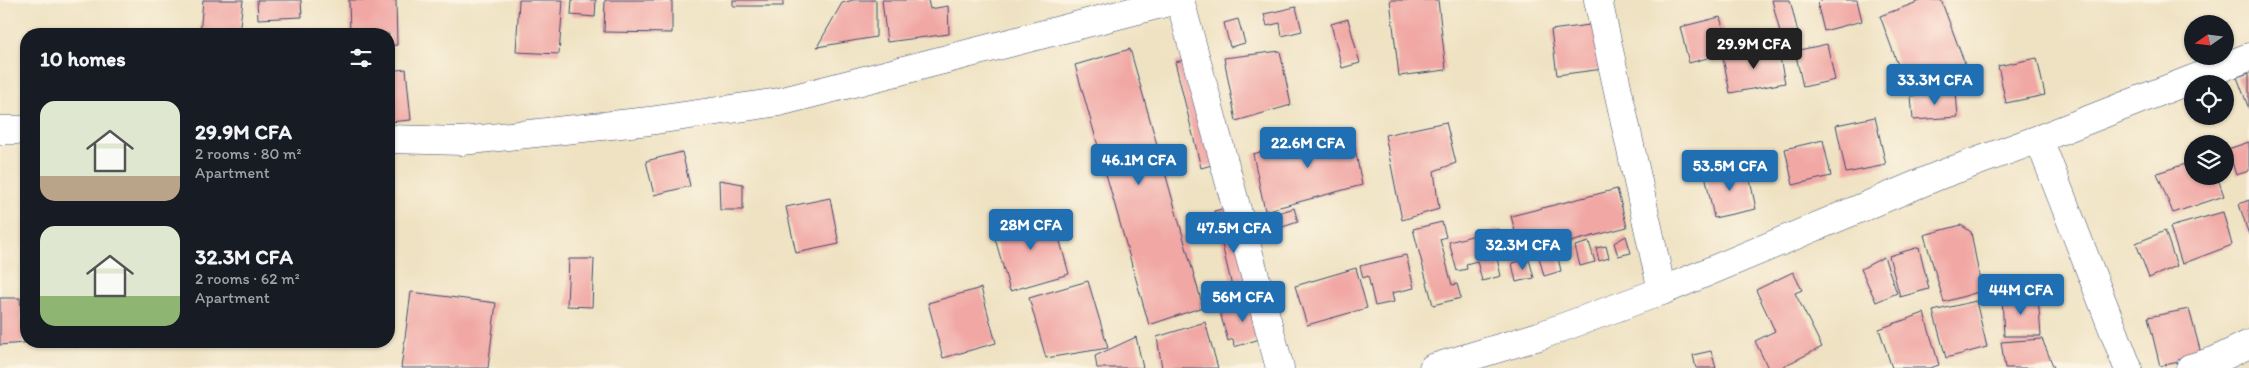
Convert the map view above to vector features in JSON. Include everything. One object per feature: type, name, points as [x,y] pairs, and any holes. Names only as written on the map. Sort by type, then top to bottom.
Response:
[{"type":"street","points":[[395,139],[462,141],[649,121],[779,102],[1178,0],[1280,368]]},
{"type":"street","points":[[1598,0],[1662,291]]},
{"type":"street","points":[[1433,368],[1539,336],[1662,291],[1940,175],[2039,139],[2249,57]]},
{"type":"street","points":[[0,130],[20,130]]},
{"type":"street","points":[[2039,139],[2128,368]]},
{"type":"street","points":[[2206,366],[2249,344]]},
{"type":"building","points":[[203,0],[243,0],[240,28],[201,28]]},
{"type":"building","points":[[257,0],[301,0],[302,17],[258,19]]},
{"type":"building","points":[[349,0],[396,0],[397,45],[395,45],[395,28],[350,28]]},
{"type":"building","points":[[519,0],[563,0],[559,54],[516,52]]},
{"type":"building","points":[[572,0],[596,0],[595,17],[571,15]]},
{"type":"building","points":[[605,0],[672,0],[672,33],[604,32]]},
{"type":"building","points":[[733,0],[783,0],[783,6],[733,6]]},
{"type":"building","points":[[853,0],[876,0],[876,37],[817,47],[842,3]]},
{"type":"building","points":[[882,0],[928,0],[930,9],[948,6],[949,34],[887,42]]},
{"type":"building","points":[[1390,0],[1438,0],[1446,70],[1399,76]]},
{"type":"building","points":[[1772,0],[1790,0],[1799,37],[1782,41]]},
{"type":"building","points":[[1824,0],[1857,0],[1862,21],[1824,31],[1817,2]]},
{"type":"building","points":[[1923,0],[1941,0],[1965,64],[1906,87],[1880,16]]},
{"type":"building","points":[[1296,7],[1302,31],[1282,36],[1280,23],[1267,26],[1264,14]]},
{"type":"building","points":[[1720,17],[1730,52],[1689,63],[1680,27]]},
{"type":"building","points":[[1238,19],[1245,43],[1230,47],[1224,23]]},
{"type":"building","points":[[1348,19],[1360,63],[1342,68],[1331,24]]},
{"type":"building","points":[[1597,24],[1603,69],[1557,75],[1551,30]]},
{"type":"building","points":[[1827,44],[1835,80],[1803,87],[1795,51]]},
{"type":"building","points":[[1778,48],[1785,83],[1730,93],[1723,58]]},
{"type":"building","points":[[1130,49],[1203,307],[1149,325],[1075,65]]},
{"type":"building","points":[[1280,51],[1291,105],[1236,121],[1224,58]]},
{"type":"building","points":[[2037,58],[2045,95],[2006,103],[1998,66]]},
{"type":"building","points":[[1189,59],[1215,164],[1201,168],[1175,62]]},
{"type":"building","points":[[406,69],[411,120],[395,121],[395,70]]},
{"type":"building","points":[[2249,73],[2249,109],[2237,77]]},
{"type":"building","points":[[1956,92],[1958,117],[1913,120],[1911,96]]},
{"type":"building","points":[[1875,117],[1886,165],[1846,173],[1836,125]]},
{"type":"building","points":[[1446,122],[1456,163],[1434,171],[1439,209],[1402,220],[1385,135]]},
{"type":"building","points":[[1351,127],[1362,185],[1265,211],[1253,154]]},
{"type":"building","points":[[1823,140],[1831,176],[1793,185],[1785,149]]},
{"type":"building","points":[[2249,142],[2249,171],[2236,175],[2234,168],[2234,147]]},
{"type":"building","points":[[682,152],[690,186],[654,195],[646,161]]},
{"type":"building","points":[[1747,165],[1756,209],[1714,218],[1705,174]]},
{"type":"building","points":[[2184,165],[2184,185],[2220,185],[2224,196],[2173,213],[2157,173]]},
{"type":"building","points":[[719,180],[743,184],[743,210],[720,210]]},
{"type":"building","points":[[1617,189],[1627,227],[1521,255],[1511,216]]},
{"type":"building","points":[[830,198],[839,244],[796,253],[786,207]]},
{"type":"building","points":[[2249,200],[2249,235],[2239,204]]},
{"type":"building","points":[[1230,207],[1254,295],[1235,299],[1214,211]]},
{"type":"building","points":[[1294,208],[1298,222],[1279,228],[1275,214]]},
{"type":"building","points":[[1052,212],[1069,274],[1010,291],[992,228]]},
{"type":"building","points":[[2223,212],[2232,245],[2182,264],[2170,227]]},
{"type":"building","points":[[1442,222],[1446,237],[1440,239],[1452,285],[1457,284],[1461,298],[1433,305],[1413,229]]},
{"type":"building","points":[[1961,225],[1971,232],[1982,291],[1944,302],[1924,235]]},
{"type":"building","points":[[1498,229],[1504,253],[1496,254],[1501,276],[1482,281],[1477,261],[1466,264],[1467,269],[1457,271],[1449,242]]},
{"type":"building","points":[[2165,231],[2177,266],[2149,278],[2136,243]]},
{"type":"building","points":[[1626,236],[1631,253],[1618,256],[1614,243]]},
{"type":"building","points":[[1589,242],[1595,262],[1580,266],[1575,246]]},
{"type":"building","points":[[1606,246],[1609,258],[1599,261],[1596,248]]},
{"type":"building","points":[[1919,247],[1929,289],[1900,297],[1889,256]]},
{"type":"building","points":[[1556,249],[1561,271],[1544,276],[1538,253]]},
{"type":"building","points":[[1406,255],[1414,288],[1392,293],[1394,302],[1375,306],[1368,276],[1363,278],[1360,266]]},
{"type":"building","points":[[1884,257],[1897,293],[1876,302],[1861,269]]},
{"type":"building","points":[[569,259],[594,259],[592,307],[567,306]]},
{"type":"building","points":[[1529,259],[1534,278],[1516,282],[1512,263]]},
{"type":"building","points":[[1356,268],[1367,308],[1307,325],[1295,286]]},
{"type":"building","points":[[1793,272],[1802,290],[1795,293],[1822,347],[1780,368],[1768,368],[1755,341],[1775,331],[1756,290]]},
{"type":"building","points":[[1088,281],[1108,348],[1046,358],[1029,298]]},
{"type":"building","points":[[981,288],[996,343],[943,358],[928,303]]},
{"type":"building","points":[[411,292],[496,303],[488,368],[401,368]]},
{"type":"building","points":[[2038,296],[2041,336],[2004,336],[2002,297]]},
{"type":"building","points":[[0,298],[20,298],[20,343],[0,345]]},
{"type":"building","points":[[1255,299],[1266,337],[1234,347],[1233,339],[1228,341],[1219,309]]},
{"type":"building","points":[[1976,301],[1987,347],[1946,358],[1933,311]]},
{"type":"building","points":[[2189,309],[2202,357],[2160,366],[2148,317]]},
{"type":"building","points":[[1924,313],[1939,365],[1930,368],[1892,368],[1879,329]]},
{"type":"building","points":[[1205,322],[1218,368],[1162,368],[1157,337]]},
{"type":"building","points":[[1136,337],[1143,368],[1097,368],[1095,356]]},
{"type":"building","points":[[2042,339],[2054,368],[2005,368],[2001,342]]},
{"type":"building","points":[[1711,351],[1716,368],[1696,368],[1693,355]]}]
